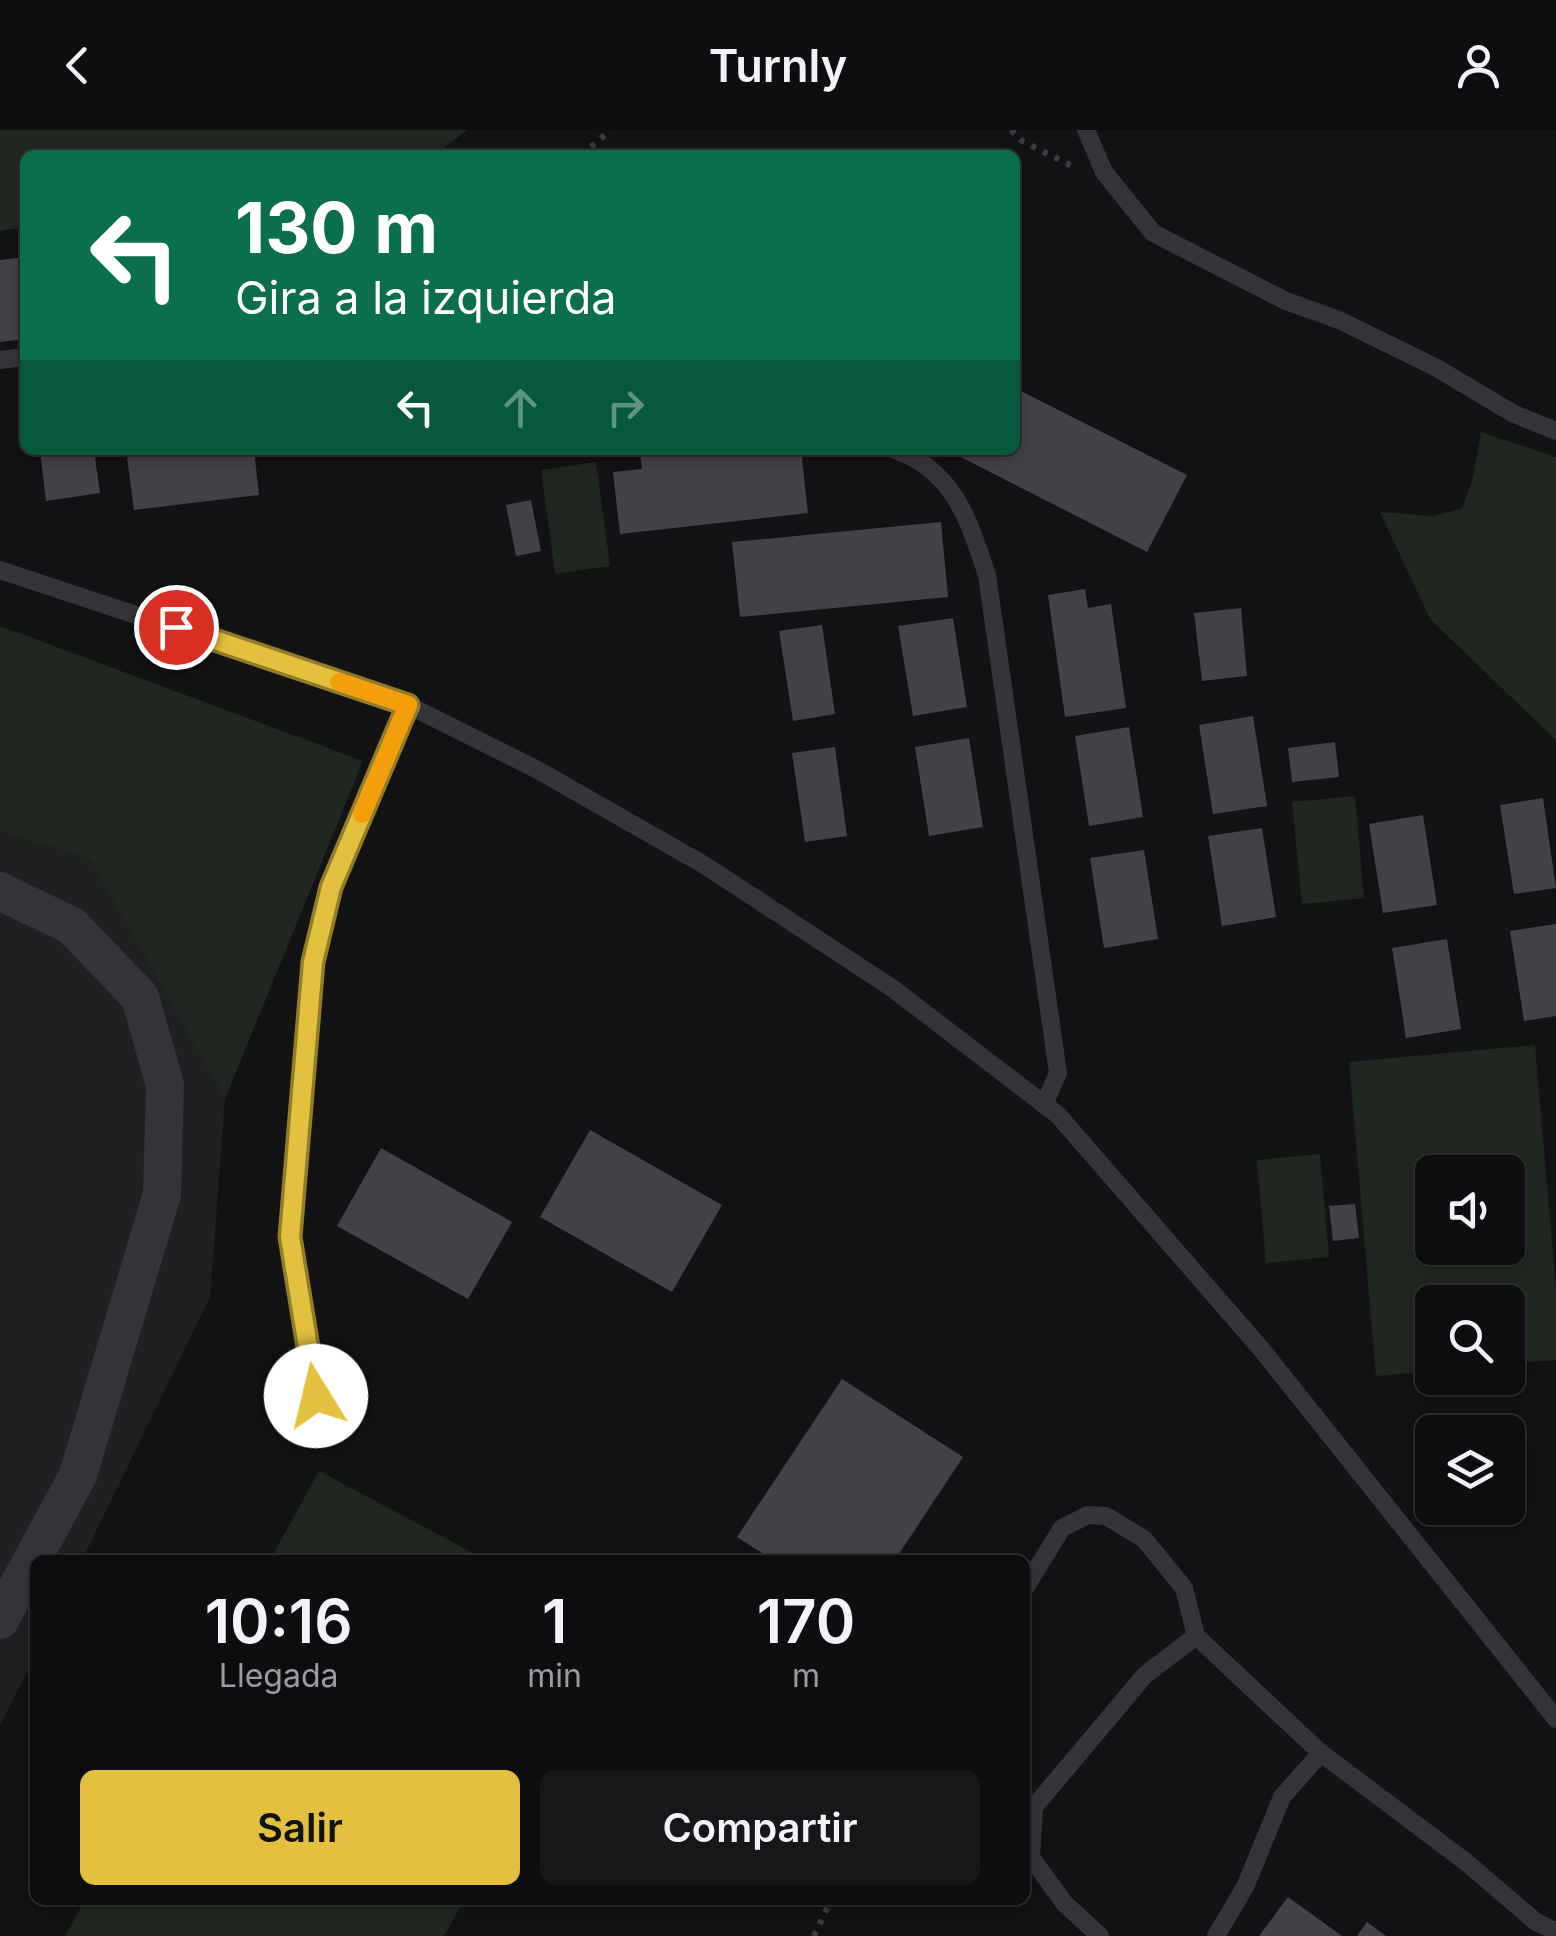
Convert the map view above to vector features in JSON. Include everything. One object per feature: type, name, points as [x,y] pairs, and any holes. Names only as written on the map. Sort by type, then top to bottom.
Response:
[{"type":"street","points":[[0,890],[72,926],[140,996],[166,1084],[162,1194],[78,1475],[35,1555]]},
{"type":"street","points":[[0,1620],[30,1564]]},
{"type":"lane","points":[[1086,130],[1104,172],[1154,234],[1286,301],[1339,320],[1435,366],[1514,414],[1556,431]]},
{"type":"lane","points":[[909,455],[937,476],[966,511],[986,575],[1058,1073],[1044,1105]]},
{"type":"lane","points":[[0,570],[408,705],[536,769],[706,866],[892,988],[1058,1115],[1262,1350],[1556,1719]]},
{"type":"lane","points":[[316,1396],[290,1237],[313,962],[331,887],[408,705]]},
{"type":"lane","points":[[1030,1580],[1062,1528],[1088,1515],[1106,1516],[1144,1540],[1184,1588],[1196,1636],[1321,1753],[1466,1862],[1536,1922],[1556,1932]]},
{"type":"lane","points":[[1100,1936],[1064,1903],[1031,1858],[1034,1808],[1146,1675],[1196,1636]]},
{"type":"lane","points":[[1216,1936],[1244,1887],[1282,1797],[1321,1753]]},
{"type":"path","points":[[587,150],[610,130]]},
{"type":"path","points":[[1011,130],[1022,141],[1069,166],[1104,172]]},
{"type":"path","points":[[814,1936],[829,1905]]},
{"type":"shaded area","points":[[0,130],[467,130],[441,150],[20,150],[20,228],[0,231]]},
{"type":"shaded area","points":[[1481,432],[1556,457],[1556,740],[1430,619],[1380,512],[1432,516],[1462,509],[1473,478]]},
{"type":"shaded area","points":[[596,462],[610,566],[555,574],[541,470]]},
{"type":"shaded area","points":[[0,626],[363,761],[225,1099],[90,859],[0,831]]},
{"type":"shaded area","points":[[1355,796],[1364,898],[1302,904],[1292,802]]},
{"type":"shaded area","points":[[0,831],[90,859],[225,1099],[210,1297],[84,1555],[30,1555],[30,1667],[0,1725]]},
{"type":"shaded area","points":[[1535,1045],[1556,1289],[1556,1360],[1525,1363],[1525,1285],[1415,1285],[1415,1373],[1376,1376],[1349,1062]]},
{"type":"shaded area","points":[[1320,1154],[1329,1257],[1266,1263],[1257,1160]]},
{"type":"shaded area","points":[[319,1471],[477,1555],[273,1555]]},
{"type":"shaded area","points":[[82,1905],[461,1905],[444,1936],[65,1936]]},
{"type":"building","points":[[20,258],[20,340],[0,342],[0,260]]},
{"type":"building","points":[[1020,391],[1187,475],[1147,552],[957,455],[1020,455]]},
{"type":"building","points":[[41,455],[95,455],[100,493],[46,501]]},
{"type":"building","points":[[127,455],[255,455],[259,495],[134,510]]},
{"type":"building","points":[[640,455],[802,455],[808,513],[620,534],[613,472],[642,469]]},
{"type":"building","points":[[531,500],[541,551],[516,556],[506,505]]},
{"type":"building","points":[[941,522],[948,597],[740,617],[732,542]]},
{"type":"building","points":[[1085,589],[1088,608],[1111,604],[1126,708],[1065,717],[1048,595]]},
{"type":"building","points":[[1241,608],[1247,676],[1202,681],[1194,613]]},
{"type":"building","points":[[953,618],[967,707],[913,716],[898,626]]},
{"type":"building","points":[[822,625],[835,714],[793,721],[779,631]]},
{"type":"building","points":[[1253,716],[1267,806],[1213,814],[1199,725]]},
{"type":"building","points":[[1129,727],[1143,817],[1089,826],[1075,736]]},
{"type":"building","points":[[969,738],[983,827],[929,836],[915,747]]},
{"type":"building","points":[[1335,742],[1339,777],[1292,782],[1288,748]]},
{"type":"building","points":[[835,747],[847,836],[805,842],[792,753]]},
{"type":"building","points":[[1543,798],[1556,888],[1514,894],[1500,805]]},
{"type":"building","points":[[1423,815],[1437,905],[1383,913],[1369,824]]},
{"type":"building","points":[[1262,828],[1276,917],[1222,926],[1208,836]]},
{"type":"building","points":[[1144,850],[1158,939],[1104,948],[1090,858]]},
{"type":"building","points":[[1556,924],[1556,1016],[1524,1021],[1510,931]]},
{"type":"building","points":[[1447,939],[1461,1029],[1406,1038],[1392,948]]},
{"type":"building","points":[[590,1130],[722,1205],[672,1292],[540,1217]]},
{"type":"building","points":[[381,1148],[512,1222],[468,1299],[337,1226]]},
{"type":"building","points":[[1355,1204],[1359,1238],[1333,1241],[1329,1206]]},
{"type":"building","points":[[842,1379],[963,1457],[898,1555],[765,1555],[737,1537]]},
{"type":"building","points":[[1288,1897],[1342,1936],[1259,1936]]},
{"type":"building","points":[[1367,1922],[1386,1936],[1357,1936]]},
{"type":"slow traffic","points":[[339,682],[408,705],[362,814]]},
{"type":"route","points":[[176,627],[408,705],[331,887],[313,962],[290,1237],[316,1396]]}]
